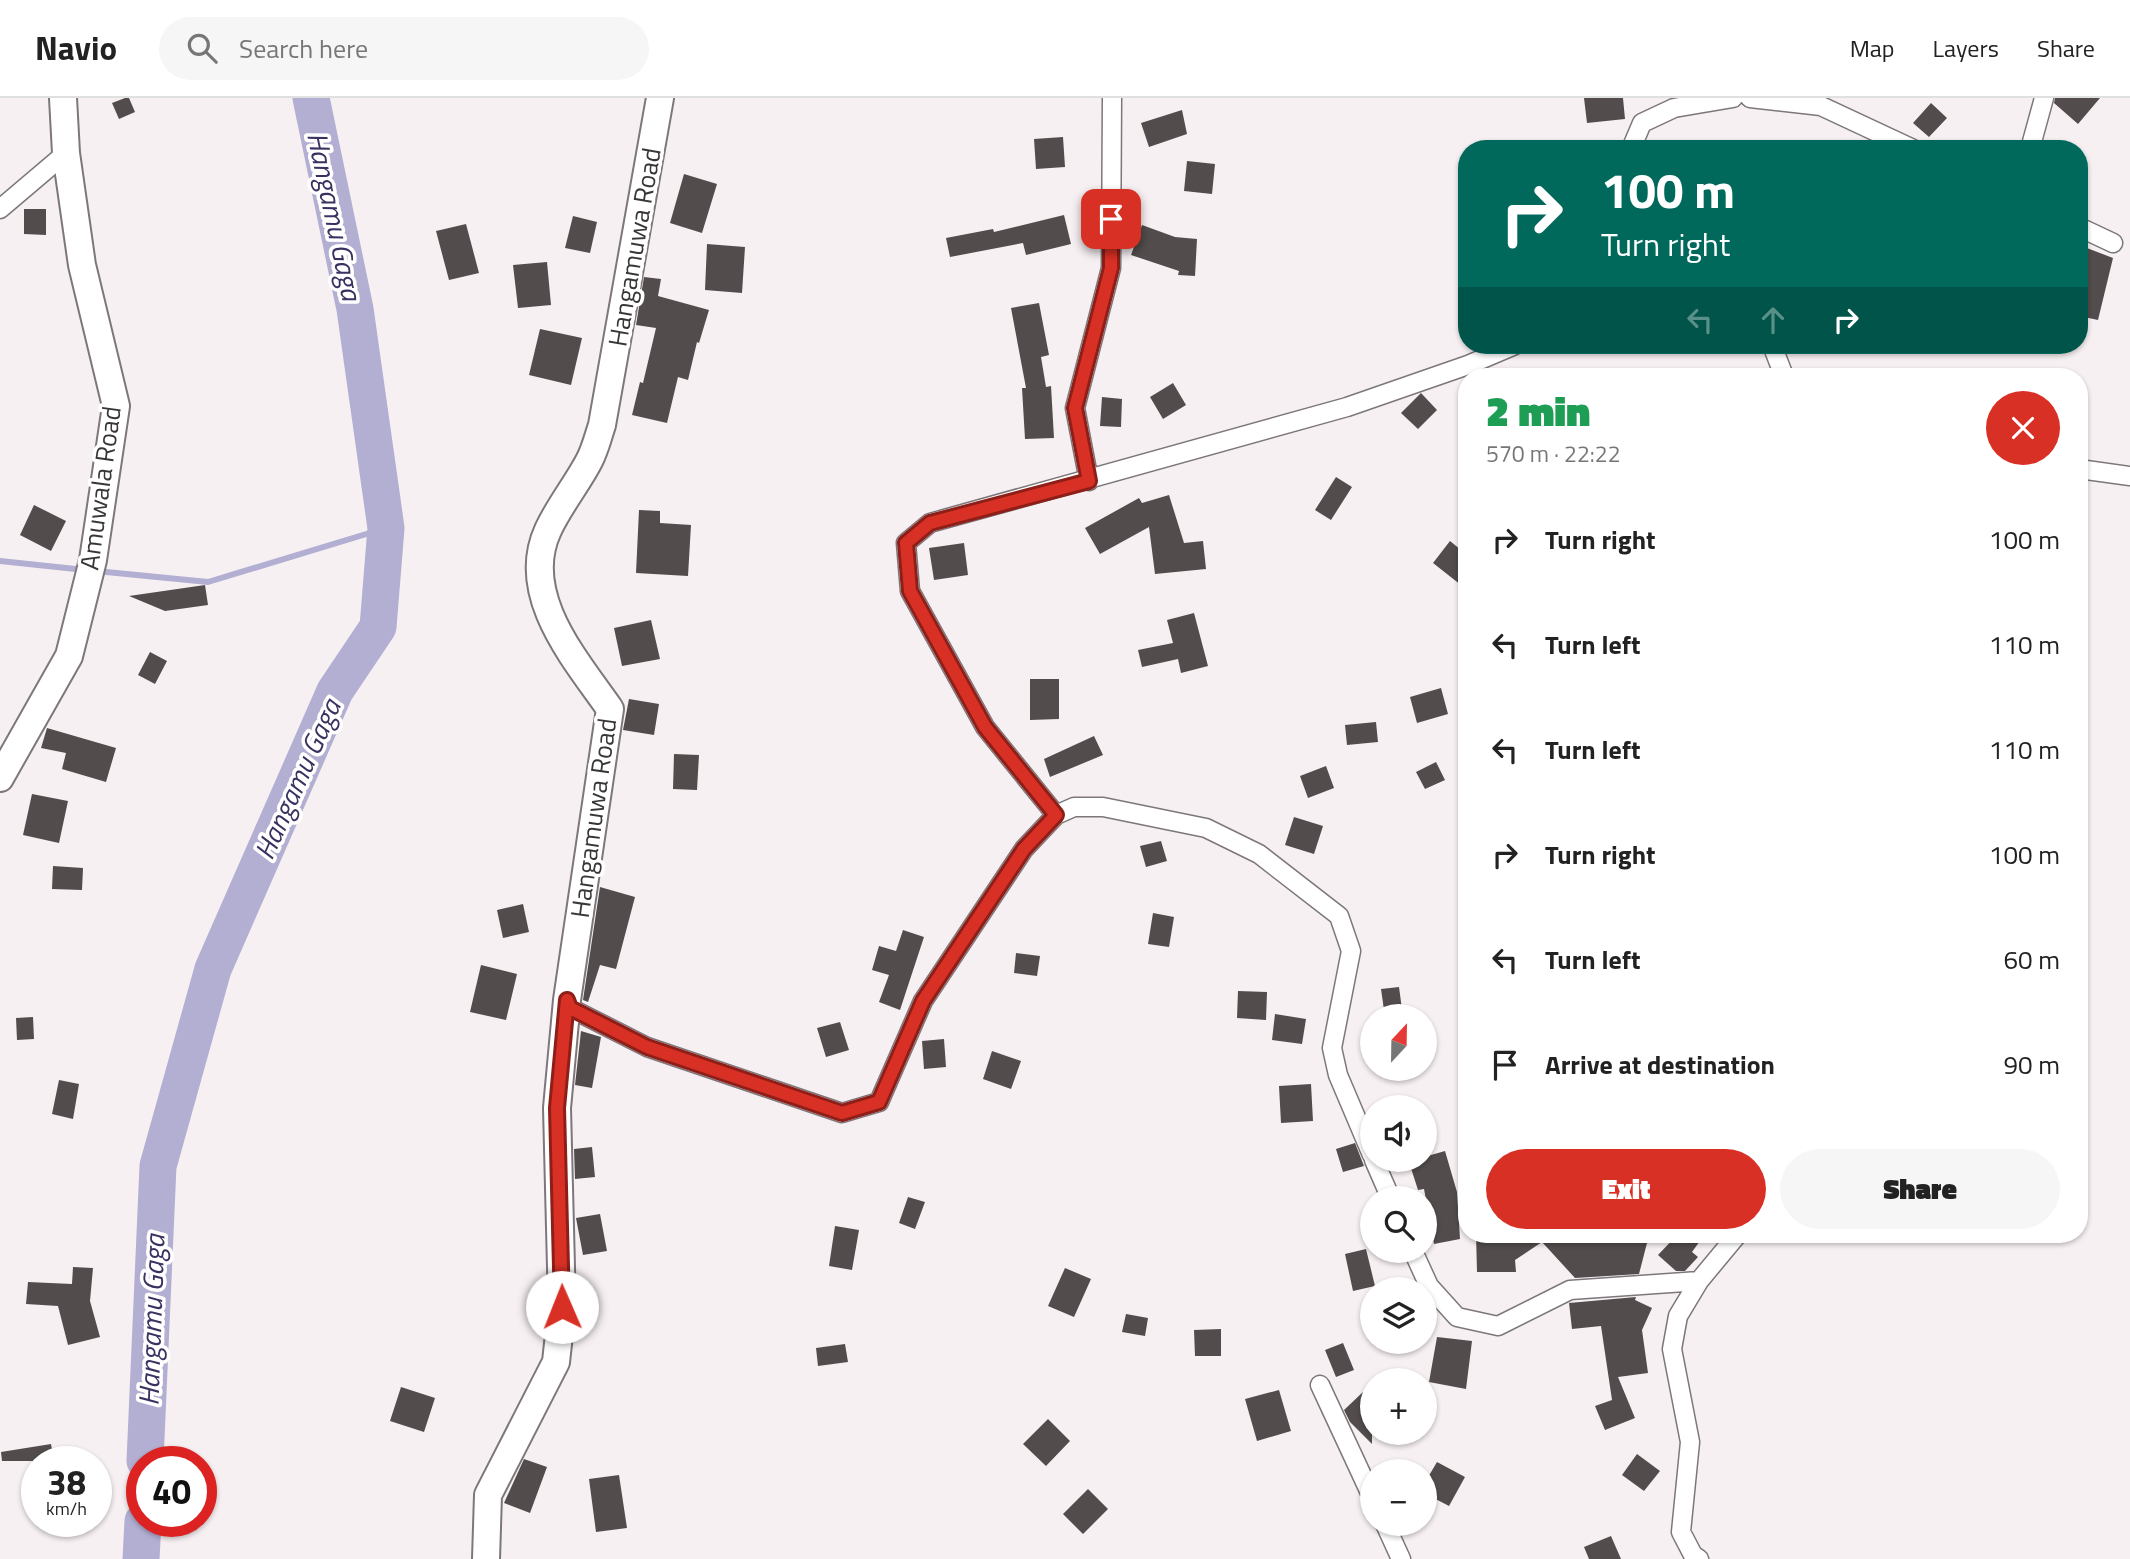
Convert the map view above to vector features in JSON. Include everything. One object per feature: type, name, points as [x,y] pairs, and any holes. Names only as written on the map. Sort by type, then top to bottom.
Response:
[{"type":"street","name":"Amuwala Road","points":[[0,778],[69,656],[93,560],[116,406],[82,265],[66,153],[63,98]]},
{"type":"street","name":"Hangamuwa Road","points":[[486,1559],[488,1495],[556,1362],[562,1307],[557,1108],[567,1000],[610,709],[562,640],[545,603],[540,564],[547,531],[590,459],[602,425],[660,98]]},
{"type":"street","points":[[1089,481],[1075,408],[1111,268],[1112,98]]},
{"type":"street","points":[[1635,140],[1642,122],[1674,108],[1733,98]]},
{"type":"street","points":[[1750,98],[1821,106],[1894,140]]},
{"type":"street","points":[[2032,140],[2044,98]]},
{"type":"street","points":[[0,209],[66,153]]},
{"type":"street","points":[[2088,231],[2113,243]]},
{"type":"street","points":[[1459,368],[1494,354]]},
{"type":"street","points":[[1056,815],[985,727],[910,591],[906,543],[930,523],[1348,407],[1458,368]]},
{"type":"street","points":[[2088,470],[2130,476]]},
{"type":"street","points":[[567,1000],[570,1008],[647,1047],[842,1113],[879,1102],[923,1001],[1024,849],[1056,815],[1074,807],[1103,807],[1206,828],[1259,854],[1339,916],[1351,951],[1332,1048],[1338,1076],[1360,1127]]},
{"type":"street","points":[[1693,1558],[1681,1532],[1690,1442],[1672,1349],[1678,1316],[1699,1281],[1731,1243]]},
{"type":"street","points":[[1418,1263],[1429,1286],[1457,1317],[1498,1326],[1570,1290],[1699,1281]]},
{"type":"street","points":[[1320,1385],[1360,1471]]},
{"type":"street","points":[[1390,1536],[1401,1559]]},
{"type":"building","points":[[129,98],[135,112],[119,119],[112,103]]},
{"type":"building","points":[[1584,98],[1623,98],[1625,119],[1587,123]]},
{"type":"building","points":[[2055,98],[2100,98],[2078,124],[2054,103]]},
{"type":"building","points":[[1931,103],[1947,118],[1929,137],[1913,123]]},
{"type":"building","points":[[1182,110],[1187,134],[1149,147],[1141,123]]},
{"type":"building","points":[[1063,137],[1065,167],[1036,169],[1034,139]]},
{"type":"building","points":[[1187,161],[1215,164],[1212,194],[1184,191]]},
{"type":"building","points":[[684,174],[717,184],[702,233],[670,223]]},
{"type":"building","points":[[24,209],[46,209],[46,235],[24,234]]},
{"type":"building","points":[[1064,215],[1071,244],[1026,255],[1023,243],[950,257],[946,238],[993,229],[994,232]]},
{"type":"building","points":[[573,216],[597,222],[590,253],[565,248]]},
{"type":"building","points":[[466,224],[479,273],[449,280],[436,231]]},
{"type":"building","points":[[1142,225],[1175,237],[1197,239],[1195,276],[1178,275],[1179,271],[1131,255]]},
{"type":"building","points":[[707,244],[745,247],[742,293],[705,290]]},
{"type":"building","points":[[2088,248],[2113,258],[2098,320],[2088,318]]},
{"type":"building","points":[[547,262],[551,305],[518,308],[513,265]]},
{"type":"building","points":[[644,277],[661,279],[658,296],[709,310],[699,343],[697,342],[688,380],[678,377],[667,423],[632,415],[656,328],[636,325]]},
{"type":"building","points":[[1039,303],[1049,355],[1041,357],[1046,387],[1051,386],[1054,438],[1025,439],[1022,388],[1026,388],[1011,308]]},
{"type":"building","points":[[540,329],[582,338],[571,385],[529,375]]},
{"type":"building","points":[[1173,383],[1186,405],[1163,419],[1150,397]]},
{"type":"building","points":[[1421,393],[1437,410],[1418,429],[1401,413]]},
{"type":"building","points":[[1102,397],[1122,399],[1121,427],[1100,426]]},
{"type":"building","points":[[1336,477],[1352,487],[1331,520],[1315,510]]},
{"type":"building","points":[[1169,495],[1184,543],[1203,541],[1206,569],[1155,574],[1149,527],[1100,554],[1085,528],[1139,498],[1142,503]]},
{"type":"building","points":[[34,505],[66,521],[51,551],[20,535]]},
{"type":"building","points":[[639,510],[660,511],[660,523],[691,525],[688,576],[636,573]]},
{"type":"building","points":[[1450,541],[1458,548],[1458,583],[1433,563]]},
{"type":"building","points":[[964,543],[968,575],[934,580],[929,548]]},
{"type":"building","points":[[205,585],[208,605],[165,611],[129,596]]},
{"type":"building","points":[[1194,613],[1208,666],[1181,673],[1178,659],[1142,667],[1138,650],[1173,643],[1167,620]]},
{"type":"building","points":[[651,620],[660,659],[622,666],[614,628]]},
{"type":"building","points":[[150,652],[167,661],[155,684],[138,675]]},
{"type":"building","points":[[1030,679],[1059,679],[1059,719],[1030,720]]},
{"type":"building","points":[[1441,688],[1448,714],[1417,723],[1410,697]]},
{"type":"building","points":[[629,699],[659,704],[654,735],[623,730]]},
{"type":"building","points":[[1376,722],[1378,742],[1347,745],[1345,725]]},
{"type":"building","points":[[47,728],[116,748],[106,782],[62,769],[66,753],[41,748]]},
{"type":"building","points":[[1094,736],[1103,755],[1050,777],[1044,759]]},
{"type":"building","points":[[674,754],[699,755],[697,790],[673,789]]},
{"type":"building","points":[[1436,762],[1445,780],[1425,789],[1416,772]]},
{"type":"building","points":[[1326,766],[1334,788],[1308,798],[1300,776]]},
{"type":"building","points":[[32,794],[68,801],[59,843],[23,835]]},
{"type":"building","points":[[1294,817],[1323,826],[1314,854],[1285,845]]},
{"type":"building","points":[[1161,841],[1167,861],[1146,867],[1140,846]]},
{"type":"building","points":[[53,866],[83,868],[82,890],[52,889]]},
{"type":"building","points":[[600,887],[635,897],[616,969],[600,965],[588,1002],[583,1000]]},
{"type":"building","points":[[523,904],[529,932],[503,938],[497,910]]},
{"type":"building","points":[[1153,913],[1174,917],[1169,947],[1148,944]]},
{"type":"building","points":[[903,930],[924,937],[900,1010],[879,1002],[889,975],[872,970],[879,946],[896,951]]},
{"type":"building","points":[[1016,953],[1040,956],[1037,976],[1014,973]]},
{"type":"building","points":[[481,965],[517,974],[506,1020],[470,1012]]},
{"type":"building","points":[[1399,987],[1401,1004],[1383,1004],[1381,989]]},
{"type":"building","points":[[1238,991],[1267,992],[1266,1020],[1237,1018]]},
{"type":"building","points":[[1275,1014],[1306,1019],[1302,1044],[1272,1040]]},
{"type":"building","points":[[33,1017],[34,1039],[17,1040],[16,1018]]},
{"type":"building","points":[[840,1022],[849,1050],[826,1057],[817,1028]]},
{"type":"building","points":[[581,1031],[601,1037],[592,1088],[575,1085]]},
{"type":"building","points":[[944,1039],[946,1067],[924,1069],[922,1041]]},
{"type":"building","points":[[992,1051],[1021,1061],[1011,1089],[983,1079]]},
{"type":"building","points":[[59,1080],[79,1084],[73,1119],[52,1114]]},
{"type":"building","points":[[1311,1084],[1313,1121],[1281,1123],[1279,1086]]},
{"type":"building","points":[[1355,1143],[1360,1156],[1360,1167],[1343,1172],[1336,1149]]},
{"type":"building","points":[[592,1147],[595,1177],[575,1179],[574,1149]]},
{"type":"building","points":[[1445,1151],[1457,1192],[1458,1239],[1437,1243],[1437,1186],[1417,1186],[1412,1172],[1437,1172],[1437,1153]]},
{"type":"building","points":[[908,1197],[925,1202],[915,1229],[899,1223]]},
{"type":"building","points":[[600,1214],[607,1251],[583,1255],[576,1218]]},
{"type":"building","points":[[835,1226],[859,1230],[852,1270],[829,1266]]},
{"type":"building","points":[[1476,1243],[1540,1243],[1515,1260],[1516,1272],[1477,1272]]},
{"type":"building","points":[[1543,1243],[1647,1243],[1639,1274],[1575,1278]]},
{"type":"building","points":[[1669,1243],[1698,1243],[1692,1252],[1698,1257],[1685,1271],[1676,1271],[1658,1255]]},
{"type":"building","points":[[1360,1250],[1360,1263],[1369,1263],[1373,1277],[1360,1277],[1360,1289],[1353,1291],[1345,1254]]},
{"type":"building","points":[[73,1267],[93,1268],[90,1301],[100,1337],[68,1345],[58,1306],[26,1304],[28,1282],[72,1284]]},
{"type":"building","points":[[1065,1268],[1091,1279],[1074,1317],[1048,1306]]},
{"type":"building","points":[[1636,1297],[1635,1300],[1652,1308],[1642,1330],[1648,1373],[1618,1377],[1635,1418],[1605,1430],[1595,1406],[1612,1400],[1601,1326],[1572,1329],[1569,1303]]},
{"type":"building","points":[[1126,1314],[1148,1318],[1145,1336],[1122,1332]]},
{"type":"building","points":[[1221,1329],[1221,1356],[1195,1356],[1194,1330]]},
{"type":"building","points":[[1437,1337],[1472,1341],[1466,1389],[1437,1384],[1437,1368],[1431,1368],[1434,1354],[1437,1354]]},
{"type":"building","points":[[1343,1343],[1354,1370],[1336,1377],[1325,1350]]},
{"type":"building","points":[[845,1344],[848,1362],[818,1366],[816,1348]]},
{"type":"building","points":[[401,1387],[435,1398],[424,1432],[390,1421]]},
{"type":"building","points":[[1279,1390],[1291,1431],[1257,1441],[1245,1399]]},
{"type":"building","points":[[1360,1395],[1360,1432],[1350,1422],[1344,1410]]},
{"type":"building","points":[[1048,1419],[1070,1441],[1046,1466],[1023,1444]]},
{"type":"building","points":[[21,1449],[21,1461],[2,1461],[1,1452]]},
{"type":"building","points":[[1637,1454],[1660,1471],[1644,1491],[1622,1475]]},
{"type":"building","points":[[524,1459],[547,1467],[530,1513],[504,1503]]},
{"type":"building","points":[[1437,1462],[1465,1477],[1449,1506],[1437,1500]]},
{"type":"building","points":[[619,1475],[627,1528],[596,1532],[589,1479]]},
{"type":"building","points":[[1088,1489],[1108,1509],[1083,1534],[1063,1514]]},
{"type":"building","points":[[1611,1536],[1621,1559],[1589,1559],[1584,1547]]},
{"type":"waterway","name":"Hangamu Gaga","points":[[146,1446],[158,1166],[213,969],[335,691],[378,627],[386,528],[355,309],[311,98]]},
{"type":"waterway","points":[[96,571],[208,582],[386,528]]},
{"type":"waterway","points":[[0,561],[85,570]]},
{"type":"waterway","name":"Hangamu Gaga","points":[[141,1559],[142,1537]]},
{"type":"route","points":[[562,1307],[557,1108],[567,1000],[570,1008],[647,1047],[842,1113],[879,1102],[923,1001],[1024,849],[1056,815],[985,727],[910,591],[906,543],[930,523],[1089,481],[1075,408],[1111,268],[1111,219]]}]
